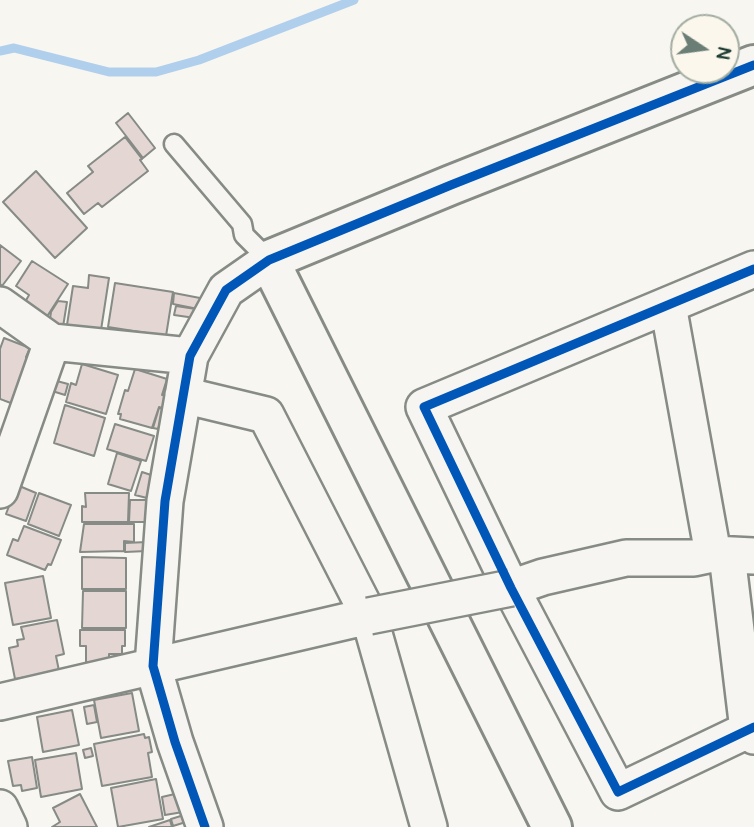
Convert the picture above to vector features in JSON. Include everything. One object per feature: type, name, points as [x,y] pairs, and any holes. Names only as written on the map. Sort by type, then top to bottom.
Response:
[{"type":"street","points":[[205,827],[175,742],[153,666],[165,500],[190,356],[226,290],[269,260],[754,65]]},
{"type":"street","points":[[269,260],[552,827]]},
{"type":"street","points":[[668,305],[731,555],[752,731],[618,792],[511,588],[424,407],[754,269]]},
{"type":"street","points":[[0,305],[52,342],[190,356]]},
{"type":"street","points":[[0,489],[52,342]]},
{"type":"street","points":[[183,395],[266,415],[369,616],[429,827]]},
{"type":"street","points":[[0,702],[369,616],[511,588],[543,577],[626,558],[731,555]]},
{"type":"street","points":[[0,808],[9,827]]},
{"type":"lane","points":[[174,144],[242,224],[244,235],[269,260]]},
{"type":"building","points":[[128,113],[155,148],[143,158],[116,123]]},
{"type":"building","points":[[125,137],[148,171],[102,207],[98,203],[84,214],[67,193],[93,172],[88,166]]},
{"type":"building","points":[[36,171],[87,228],[55,258],[3,202]]},
{"type":"building","points":[[0,245],[21,261],[2,286],[0,284]]},
{"type":"building","points":[[32,261],[68,284],[46,318],[24,304],[29,295],[16,286]]},
{"type":"building","points":[[89,275],[109,278],[101,330],[67,325],[73,286],[88,288]]},
{"type":"building","points":[[115,283],[173,292],[166,336],[108,327]]},
{"type":"building","points":[[174,293],[200,298],[198,309],[173,304]]},
{"type":"building","points":[[58,301],[67,302],[62,333],[49,326],[51,312]]},
{"type":"building","points":[[176,306],[196,309],[195,318],[174,315]]},
{"type":"building","points":[[4,338],[30,348],[26,357],[33,360],[16,405],[0,399],[0,349]]},
{"type":"building","points":[[82,364],[118,375],[106,414],[66,402],[71,383],[76,385]]},
{"type":"building","points":[[135,369],[167,379],[162,395],[169,396],[165,409],[159,407],[152,428],[120,419],[121,414],[118,414]]},
{"type":"building","points":[[53,380],[68,384],[65,395],[49,390]]},
{"type":"building","points":[[65,405],[105,418],[94,456],[54,443]]},
{"type":"building","points":[[159,408],[165,409],[158,429],[153,428]]},
{"type":"building","points":[[115,424],[154,436],[146,461],[107,449]]},
{"type":"building","points":[[117,453],[141,461],[131,491],[108,484]]},
{"type":"building","points":[[142,472],[154,476],[147,498],[135,495]]},
{"type":"building","points":[[17,485],[36,493],[26,521],[6,514]]},
{"type":"building","points":[[39,493],[71,505],[59,536],[28,524]]},
{"type":"building","points":[[85,493],[129,493],[128,522],[82,522],[82,506],[86,507]]},
{"type":"building","points":[[130,500],[148,500],[148,522],[129,522]]},
{"type":"building","points":[[84,524],[134,524],[134,542],[124,541],[124,551],[80,552]]},
{"type":"building","points":[[24,526],[61,540],[51,565],[48,564],[45,570],[7,555],[13,539],[18,541]]},
{"type":"building","points":[[147,542],[147,551],[125,552],[125,543]]},
{"type":"building","points":[[82,557],[126,558],[126,589],[82,589]]},
{"type":"building","points":[[43,576],[51,618],[13,625],[5,583]]},
{"type":"building","points":[[83,591],[126,591],[126,628],[82,628]]},
{"type":"building","points":[[57,620],[64,654],[56,656],[59,671],[15,679],[9,648],[18,646],[17,640],[24,639],[21,627]]},
{"type":"building","points":[[80,630],[125,630],[122,654],[109,654],[109,662],[86,662],[86,646],[80,646]]},
{"type":"building","points":[[132,693],[139,731],[101,738],[94,700]]},
{"type":"building","points":[[94,705],[97,722],[87,724],[84,707]]},
{"type":"building","points":[[72,710],[79,745],[43,752],[37,717]]},
{"type":"building","points":[[144,734],[145,738],[149,737],[152,752],[148,753],[152,777],[102,786],[94,744]]},
{"type":"building","points":[[91,748],[93,756],[85,758],[83,750]]},
{"type":"building","points":[[76,753],[82,789],[41,797],[35,760]]},
{"type":"building","points":[[32,757],[37,788],[22,791],[21,785],[13,786],[8,761]]},
{"type":"building","points":[[156,779],[163,819],[118,827],[111,788]]},
{"type":"building","points":[[179,793],[183,812],[165,815],[162,797]]},
{"type":"building","points":[[80,794],[97,827],[52,827],[60,822],[53,808]]},
{"type":"building","points":[[184,815],[186,822],[173,826],[171,819]]},
{"type":"building","points":[[170,820],[172,827],[149,827]]},
{"type":"waterway","points":[[0,51],[14,48],[109,72],[156,72],[199,60],[354,0]]},
{"type":"cycle path","points":[[205,827],[175,742],[153,666],[165,501],[190,356],[226,290],[269,260],[754,65]]},
{"type":"cycle path","points":[[754,269],[424,407],[511,588],[618,792],[754,727]]}]
